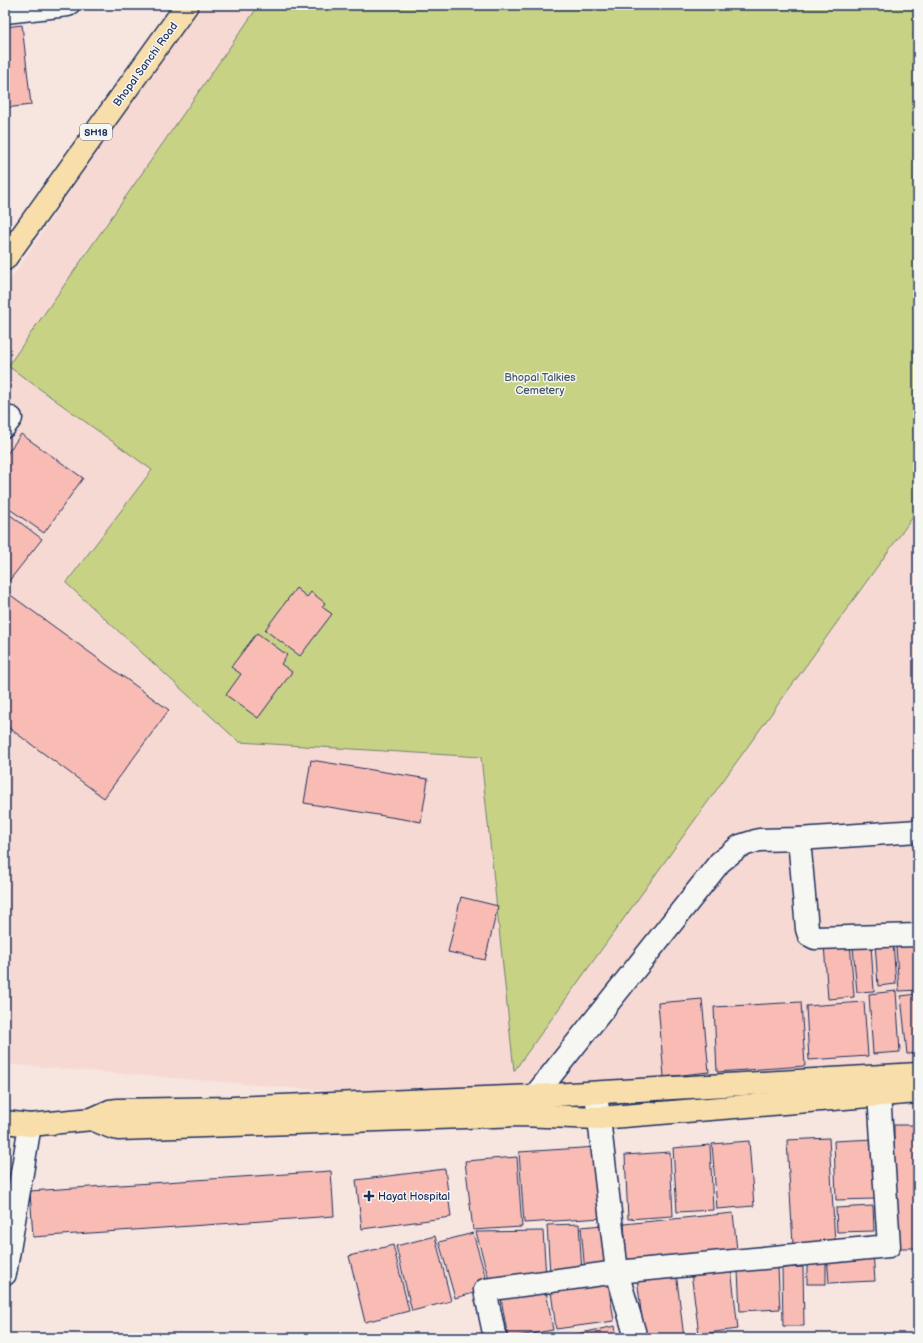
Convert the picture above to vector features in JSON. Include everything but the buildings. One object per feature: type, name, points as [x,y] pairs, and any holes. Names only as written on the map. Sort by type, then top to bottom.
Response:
[{"type":"main road","name":"Bhopal Sanchi Road","points":[[7,254],[187,5]]},
{"type":"main road","points":[[5,1122],[30,1125],[92,1119],[111,1128],[119,1129],[237,1116],[447,1109],[534,1096],[918,1074]]},
{"type":"main road","points":[[447,1109],[519,1115],[599,1118],[918,1092]]},
{"type":"street","points":[[5,12],[68,5]]},
{"type":"street","points":[[519,1115],[720,862],[740,846],[758,840],[799,839],[918,831]]},
{"type":"street","points":[[799,839],[807,929],[809,935],[815,938],[918,935]]},
{"type":"street","points":[[596,1093],[617,1272],[636,1338]]},
{"type":"street","points":[[495,1338],[485,1290],[617,1272],[889,1246],[879,1094]]},
{"type":"street","points":[[5,1274],[30,1125]]},
{"type":"shaded area","name":"Bhopal Talkies Cemetery","points":[[195,5],[918,5],[918,1070],[522,1107],[5,1064],[5,288]]},
{"type":"green space","name":"Bhopal Talkies Cemetery","points":[[259,5],[918,5],[918,510],[514,1071],[481,757],[239,742],[66,583],[152,470],[8,366]]},
{"type":"place","name":"Hayat Hospital","points":[[369,1196]]}]
